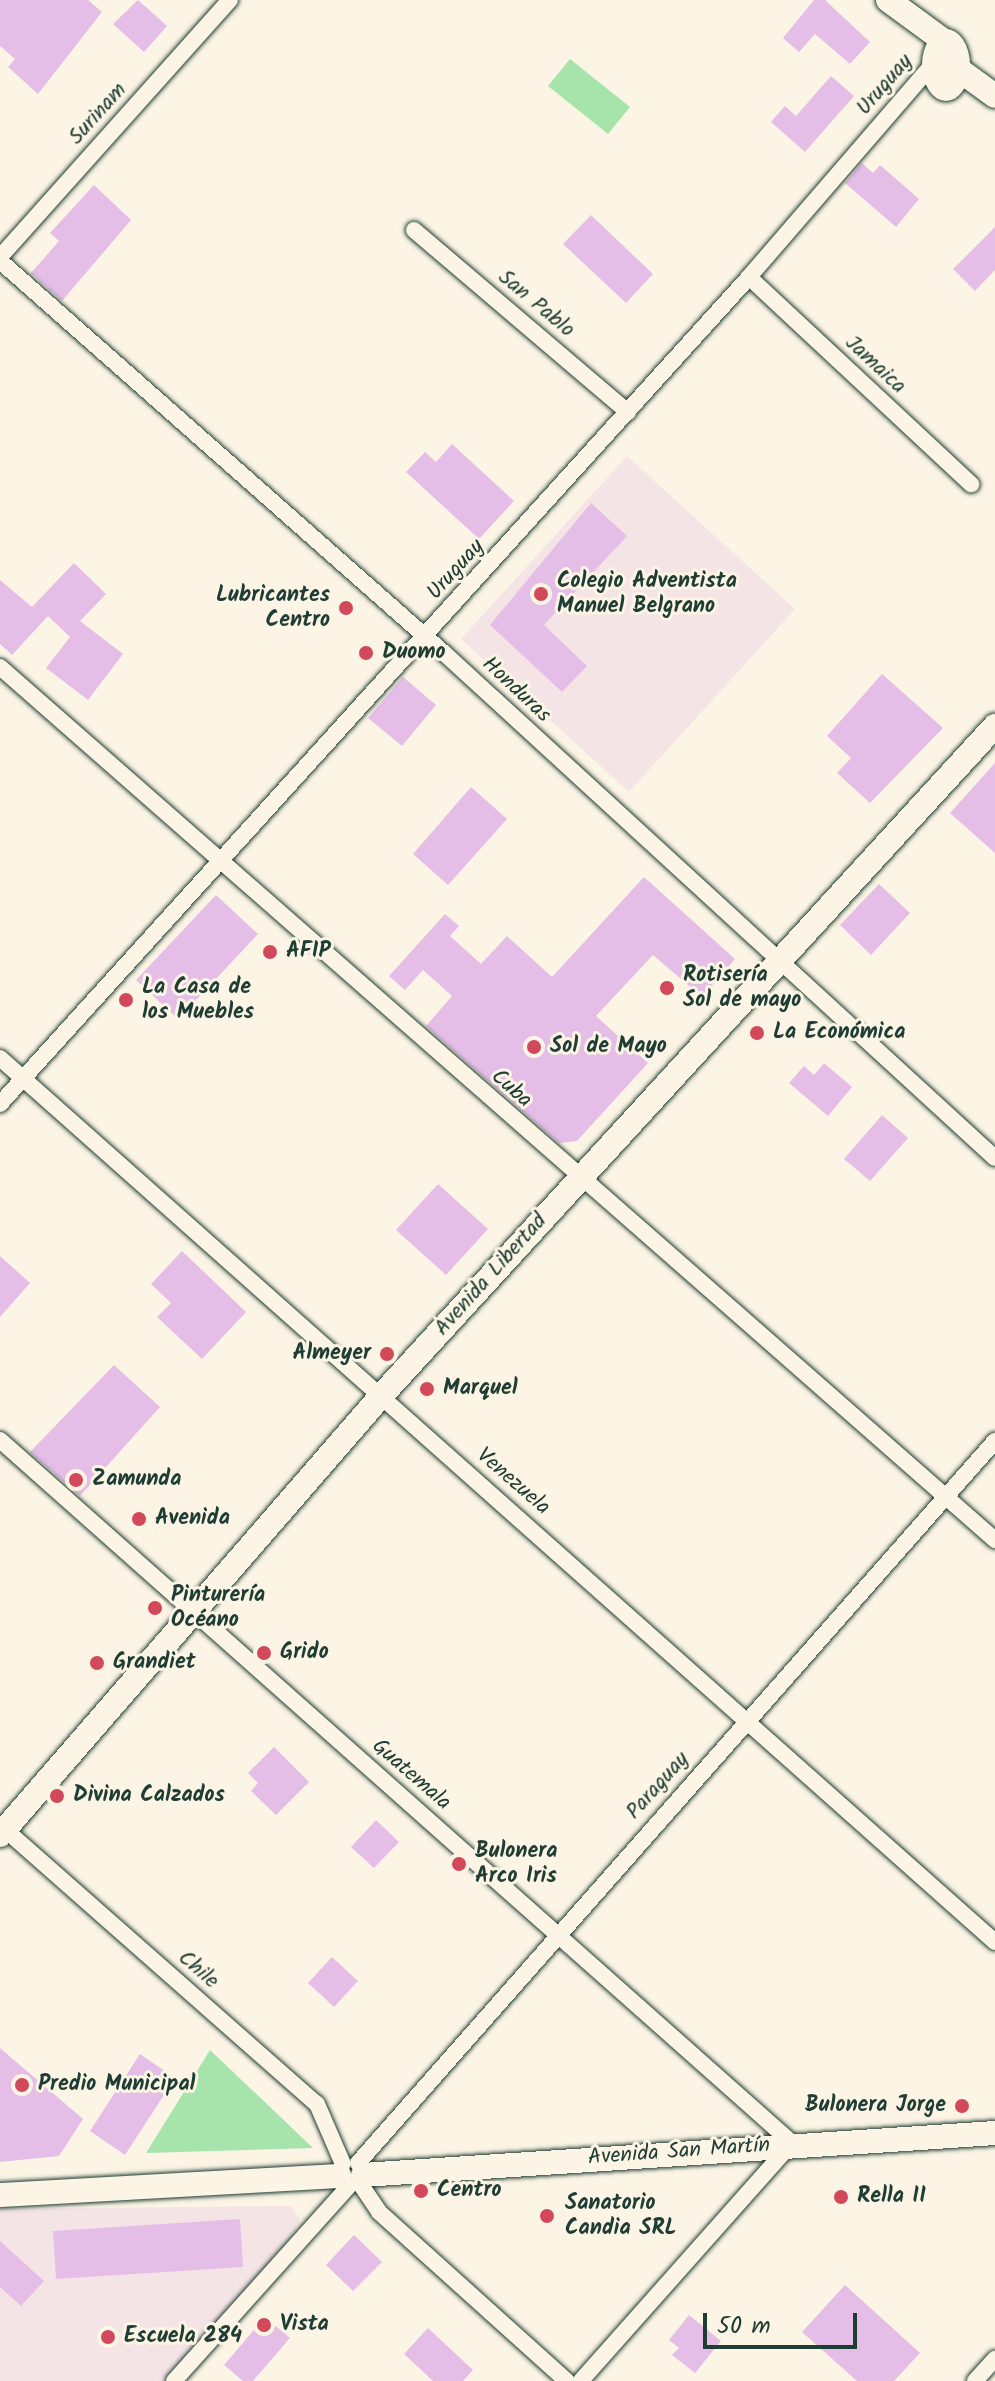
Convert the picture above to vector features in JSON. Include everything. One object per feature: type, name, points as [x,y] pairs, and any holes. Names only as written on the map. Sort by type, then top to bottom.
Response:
[{"type":"main road","points":[[888,0],[943,53],[995,96]]},
{"type":"main road","name":"Avenida Libertad","points":[[2,1830],[381,1396],[774,962],[995,726]]},
{"type":"main road","name":"Avenida San Martín","points":[[0,2195],[792,2143],[995,2133]]},
{"type":"street","name":"Surinam","points":[[0,259],[230,0]]},
{"type":"street","name":"Uruguay","points":[[0,1104],[218,860],[426,637],[628,412],[943,53]]},
{"type":"street","name":"San Pablo","points":[[414,230],[628,412]]},
{"type":"street","name":"Honduras","points":[[0,259],[426,637],[774,962],[995,1158]]},
{"type":"street","name":"Jamaica","points":[[749,277],[971,484]]},
{"type":"street","name":"Cuba","points":[[0,667],[995,1540]]},
{"type":"street","name":"Venezuela","points":[[0,1058],[749,1717],[995,1942]]},
{"type":"street","name":"Guatemala","points":[[0,1440],[792,2143]]},
{"type":"street","name":"Paraguay","points":[[174,2381],[557,1932],[995,1441]]},
{"type":"street","name":"Chile","points":[[2,1830],[317,2104],[352,2174],[379,2212],[567,2381]]},
{"type":"street","points":[[581,2381],[792,2143]]},
{"type":"street","points":[[975,2381],[995,2359]]},
{"type":"shaded area","points":[[627,456],[795,609],[629,792],[461,639]]},
{"type":"shaded area","points":[[291,2206],[300,2219],[292,2236],[169,2381],[0,2381],[0,2209]]},
{"type":"green space","points":[[570,59],[630,107],[608,134],[548,86]]},
{"type":"green space","points":[[210,2050],[313,2148],[146,2153]]},
{"type":"building","points":[[0,0],[88,0],[102,12],[38,94],[8,67],[15,59],[0,46]]},
{"type":"building","points":[[138,0],[167,26],[144,52],[113,24]]},
{"type":"building","points":[[814,0],[825,0],[870,42],[850,64],[815,34],[799,52],[783,38]]},
{"type":"building","points":[[831,76],[854,96],[805,152],[771,122],[785,106],[796,116]]},
{"type":"building","points":[[862,163],[873,173],[880,165],[919,199],[896,227],[845,183]]},
{"type":"building","points":[[94,185],[131,220],[62,301],[31,273],[59,241],[50,233]]},
{"type":"building","points":[[591,215],[653,274],[626,303],[563,244]]},
{"type":"building","points":[[995,227],[995,270],[975,291],[953,269]]},
{"type":"building","points":[[452,444],[514,501],[479,539],[406,472],[425,452],[436,462]]},
{"type":"building","points":[[591,503],[627,536],[544,625],[587,666],[562,692],[490,625]]},
{"type":"building","points":[[74,563],[106,594],[80,621],[123,654],[88,700],[46,668],[70,637],[48,616],[12,655],[0,644],[0,580],[32,607]]},
{"type":"building","points":[[882,674],[943,728],[870,803],[837,773],[851,758],[827,736]]},
{"type":"building","points":[[403,677],[436,705],[402,746],[368,718]]},
{"type":"building","points":[[995,763],[995,853],[950,813]]},
{"type":"building","points":[[471,787],[507,819],[448,885],[413,854]]},
{"type":"building","name":"Sol de Mayo","points":[[644,877],[735,959],[702,997],[653,955],[596,1016],[648,1063],[577,1141],[559,1143],[426,1026],[452,996],[423,970],[405,990],[389,976],[445,914],[459,926],[450,936],[481,964],[507,936],[552,977]]},
{"type":"building","points":[[879,884],[910,913],[871,955],[840,925]]},
{"type":"building","points":[[216,895],[258,934],[178,1019],[136,980]]},
{"type":"building","points":[[824,1063],[852,1087],[828,1116],[789,1083],[804,1066],[814,1075]]},
{"type":"building","points":[[882,1115],[908,1138],[870,1181],[844,1159]]},
{"type":"building","points":[[438,1184],[488,1229],[446,1275],[396,1230]]},
{"type":"building","points":[[182,1251],[246,1312],[202,1359],[157,1317],[171,1303],[151,1284]]},
{"type":"building","points":[[0,1256],[30,1283],[0,1317]]},
{"type":"building","points":[[114,1365],[160,1407],[80,1496],[30,1452]]},
{"type":"building","points":[[274,1747],[309,1782],[276,1815],[251,1791],[258,1783],[248,1773]]},
{"type":"building","points":[[376,1820],[399,1842],[374,1868],[351,1847]]},
{"type":"building","points":[[332,1957],[358,1981],[334,2007],[308,1983]]},
{"type":"building","name":"Predio Municipal","points":[[0,2048],[83,2119],[59,2156],[0,2162]]},
{"type":"building","points":[[140,2054],[175,2078],[125,2155],[90,2131]]},
{"type":"building","points":[[240,2219],[243,2267],[56,2279],[53,2231]]},
{"type":"building","points":[[354,2235],[382,2262],[353,2291],[326,2265]]},
{"type":"building","points":[[0,2241],[44,2281],[21,2306],[0,2287]]},
{"type":"building","points":[[845,2285],[920,2353],[894,2381],[857,2381],[802,2332]]},
{"type":"building","points":[[689,2315],[721,2341],[695,2373],[672,2355],[679,2348],[669,2340]]},
{"type":"building","points":[[265,2317],[290,2338],[253,2381],[243,2381],[224,2365]]},
{"type":"building","points":[[428,2328],[473,2370],[463,2381],[433,2381],[404,2354]]},
{"type":"place","name":"Colegio Adventista Manuel Belgrano","points":[[541,594]]},
{"type":"place","name":"Lubricantes Centro","points":[[346,608]]},
{"type":"place","name":"Duomo","points":[[366,653]]},
{"type":"place","name":"AFIP","points":[[270,952]]},
{"type":"place","name":"Rotisería Sol de mayo","points":[[667,988]]},
{"type":"place","name":"La Casa de los Muebles","points":[[126,1000]]},
{"type":"place","name":"La Económica","points":[[757,1033]]},
{"type":"place","name":"Sol de Mayo","points":[[534,1047]]},
{"type":"place","name":"Almeyer","points":[[387,1354]]},
{"type":"place","name":"Marquel","points":[[427,1389]]},
{"type":"place","name":"Zamunda","points":[[76,1480]]},
{"type":"place","name":"Avenida","points":[[139,1519]]},
{"type":"place","name":"Pinturería Océano","points":[[155,1608]]},
{"type":"place","name":"Grido","points":[[264,1653]]},
{"type":"place","name":"Grandiet","points":[[97,1663]]},
{"type":"place","name":"Divina Calzados","points":[[57,1796]]},
{"type":"place","name":"Bulonera Arco Iris","points":[[459,1864]]},
{"type":"place","name":"Predio Municipal","points":[[22,2085]]},
{"type":"place","name":"Bulonera Jorge","points":[[962,2106]]},
{"type":"place","name":"Centro","points":[[421,2191]]},
{"type":"place","name":"Rella II","points":[[841,2197]]},
{"type":"place","name":"Sanatorio Candia SRL","points":[[547,2216]]},
{"type":"place","name":"Vista","points":[[264,2325]]},
{"type":"place","name":"Escuela 284","points":[[108,2337]]}]
